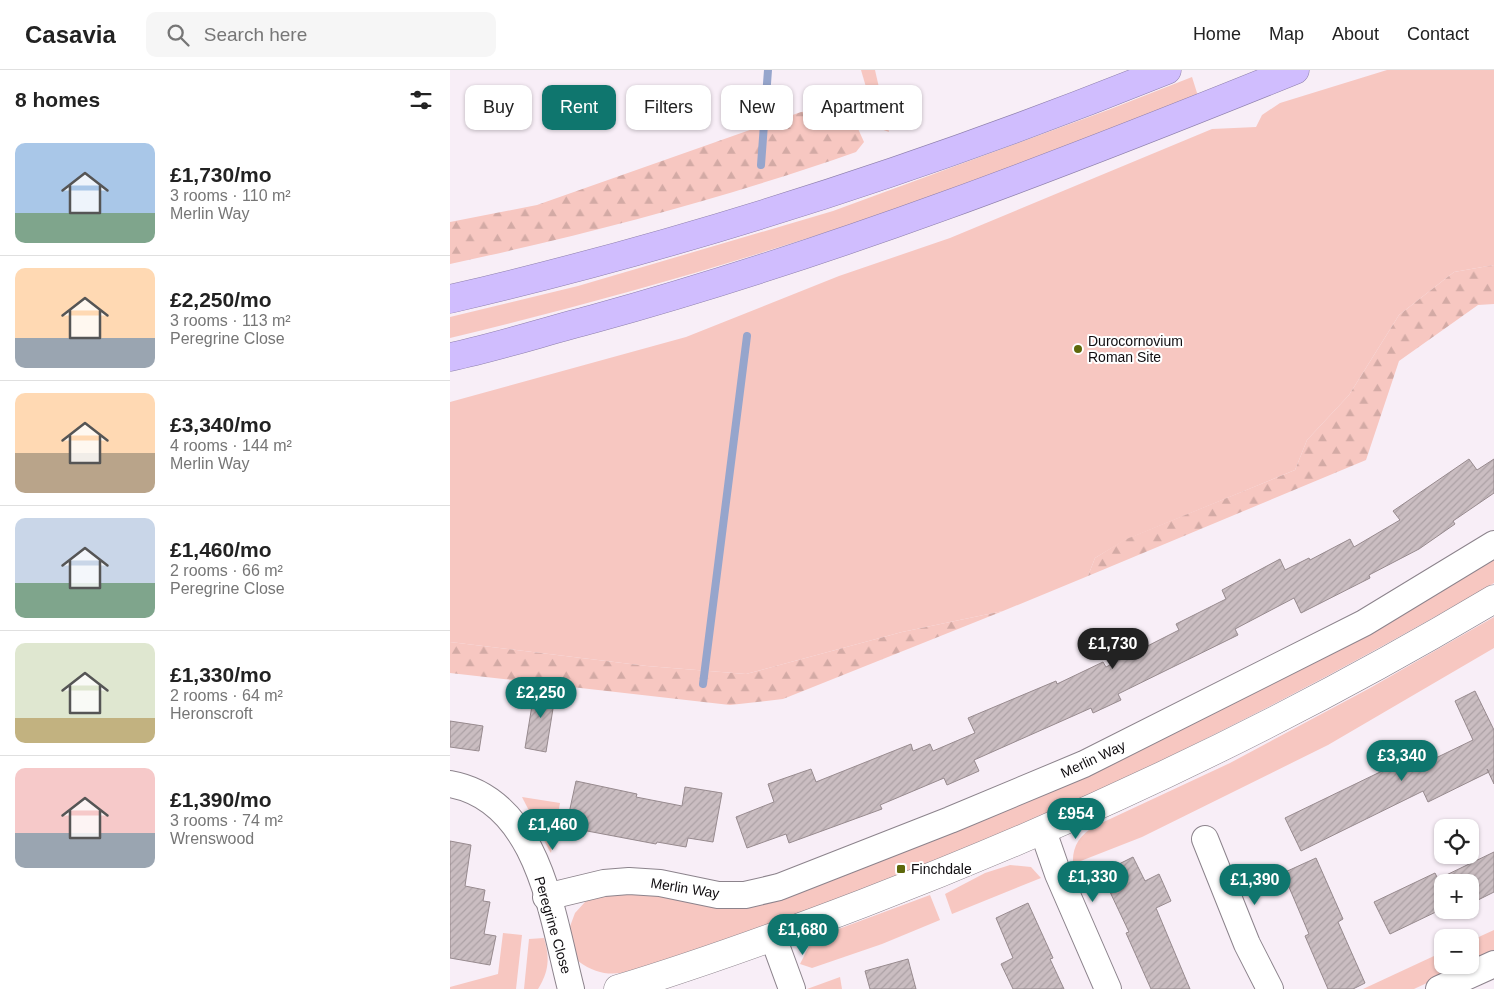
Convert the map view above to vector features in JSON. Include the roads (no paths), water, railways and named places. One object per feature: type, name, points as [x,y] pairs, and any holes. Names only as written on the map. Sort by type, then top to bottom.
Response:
[{"type":"highway","points":[[450,299],[564,273],[786,208],[1090,100],[1167,70]]},
{"type":"highway","points":[[450,357],[698,290],[858,237],[1022,178],[1295,70]]},
{"type":"street","name":"Merlin Way","points":[[546,896],[604,883],[628,880],[660,883],[718,895],[746,895],[779,887],[950,820],[1084,764],[1364,623],[1494,544]]},
{"type":"street","points":[[618,989],[773,937],[1043,831],[1208,756],[1325,696],[1494,599]]},
{"type":"street","name":"Peregrine Close","points":[[450,784],[470,789],[498,805],[518,828],[534,858],[571,989]]},
{"type":"street","points":[[1043,831],[1058,874],[1108,989]]},
{"type":"street","points":[[1205,839],[1247,944],[1270,989]]},
{"type":"street","points":[[773,937],[792,989]]},
{"type":"street","points":[[1439,989],[1494,964]]},
{"type":"waterway","points":[[761,165],[768,70]]},
{"type":"waterway","points":[[703,684],[747,336]]},
{"type":"place","name":"Durocornovium Roman Site","points":[[1078,349]]},
{"type":"place","name":"Finchdale","points":[[901,869]]}]
